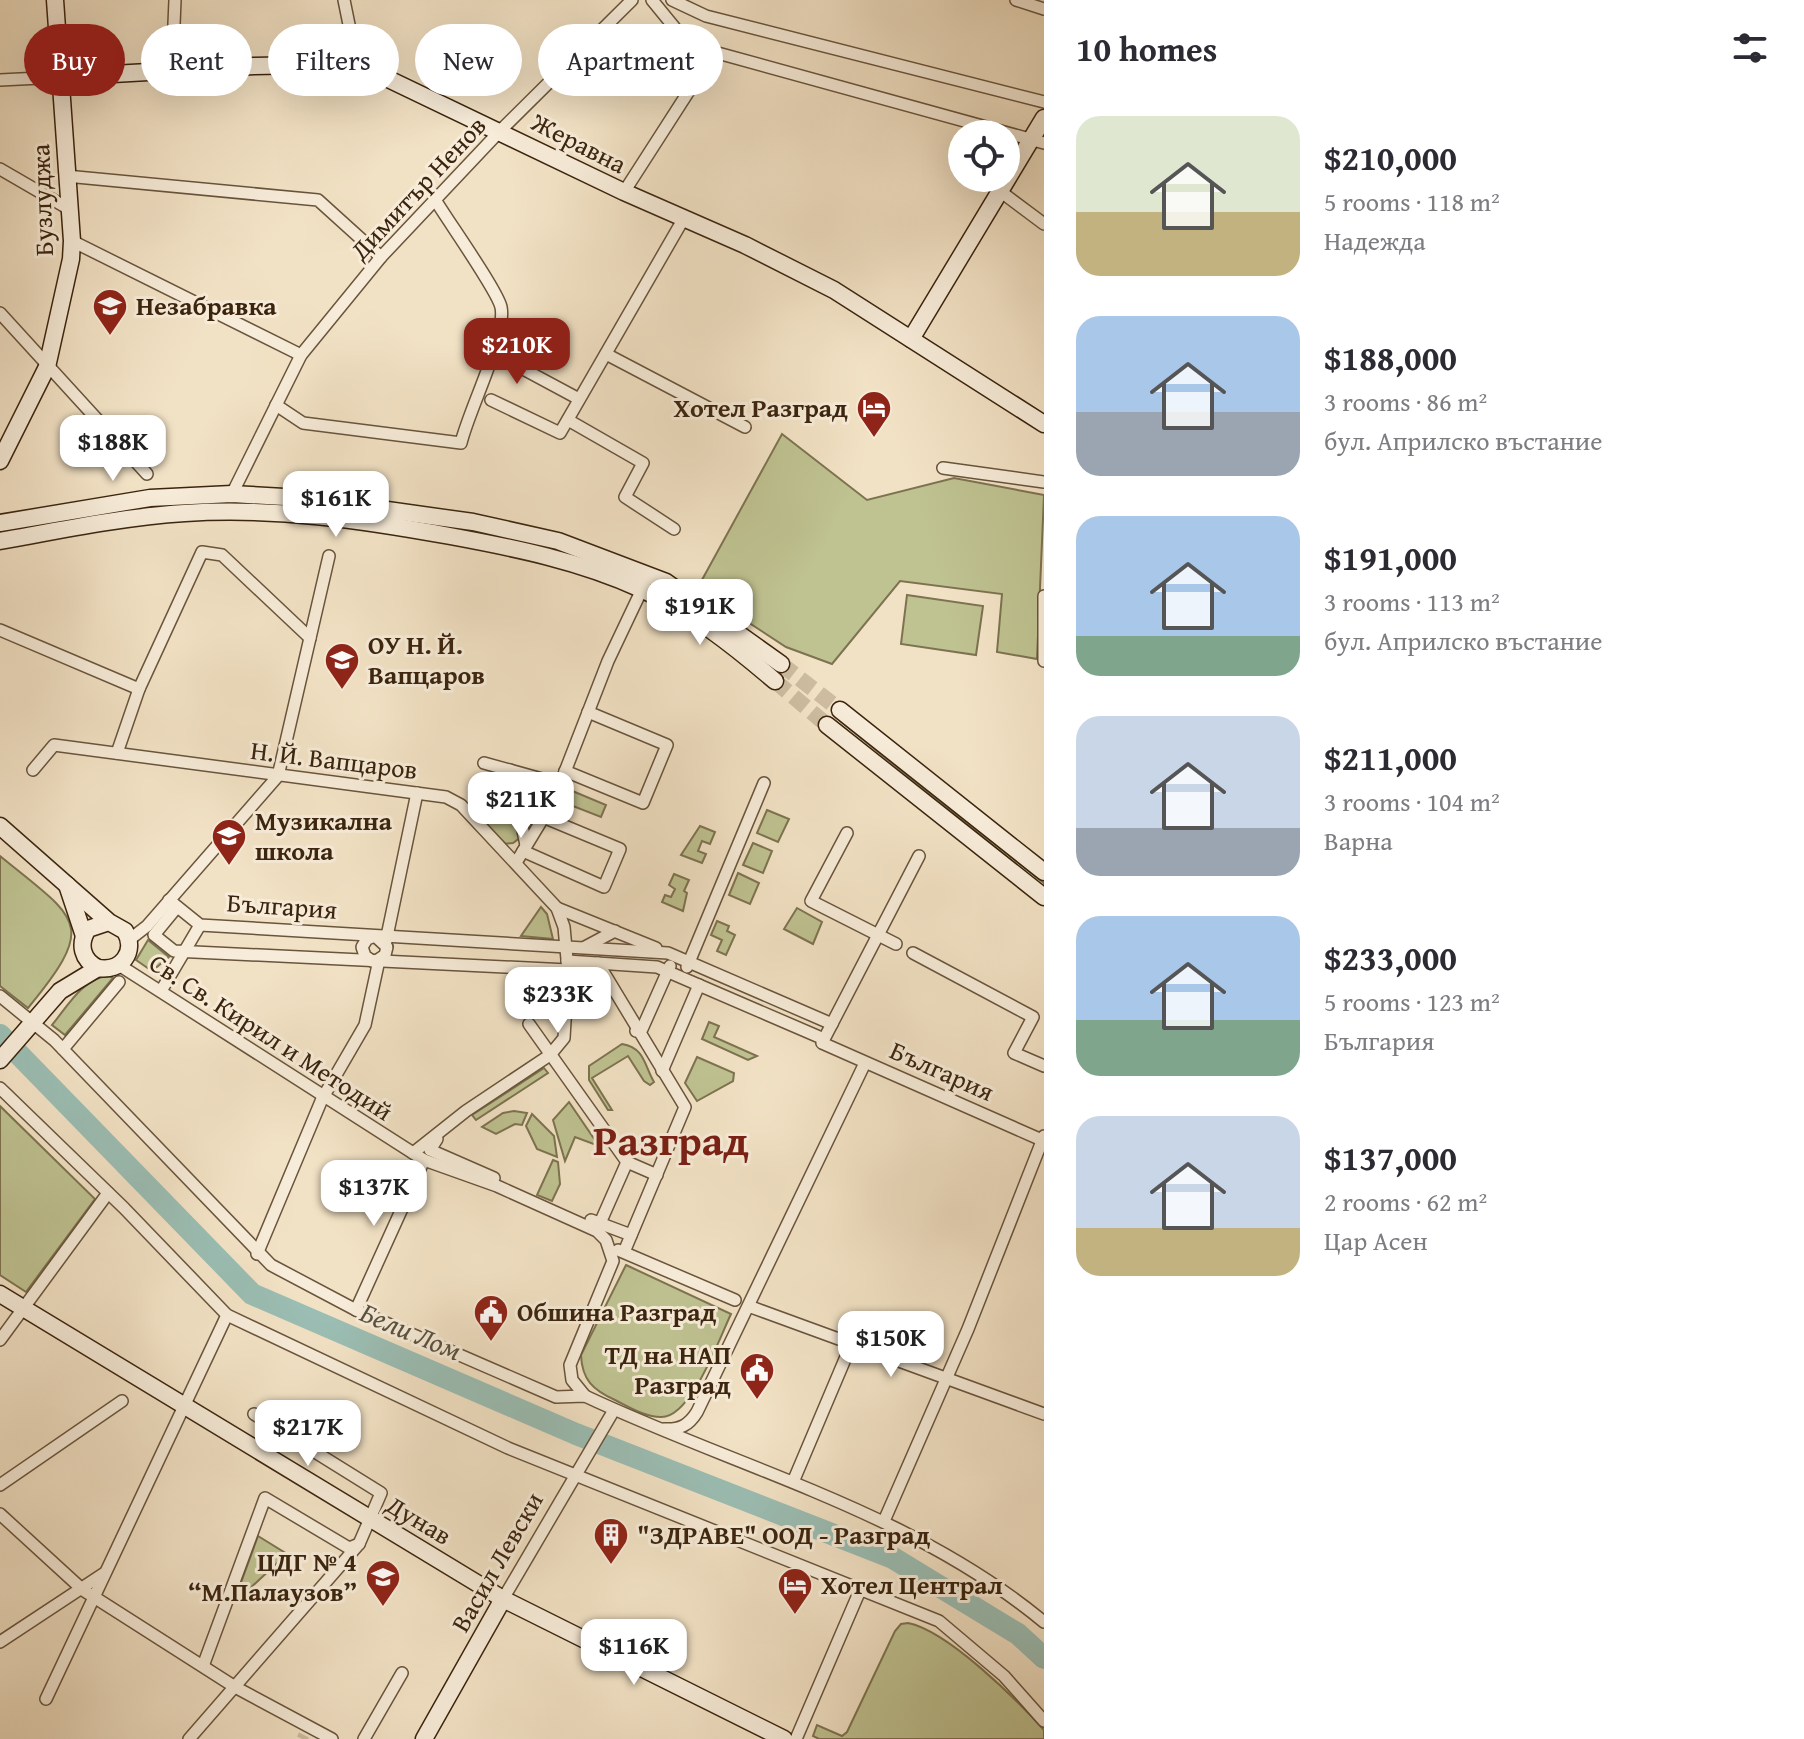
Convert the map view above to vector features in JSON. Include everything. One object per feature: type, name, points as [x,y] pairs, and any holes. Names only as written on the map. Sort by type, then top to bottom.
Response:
[{"type":"street","name":"Бузлуджа","points":[[55,0],[57,24]]},
{"type":"street","points":[[174,24],[175,0]]},
{"type":"street","points":[[344,0],[349,24]]},
{"type":"street","name":"Димитър Ненов","points":[[232,494],[301,355],[381,257],[500,131],[632,0]]},
{"type":"street","points":[[652,0],[669,24]]},
{"type":"street","points":[[672,0],[706,16],[1044,102]]},
{"type":"street","points":[[1016,0],[1044,9]]},
{"type":"street","points":[[723,54],[1039,133],[1020,161]]},
{"type":"street","name":"Жеравна","points":[[0,80],[24,79]]},
{"type":"street","name":"Жеравна","points":[[399,84],[834,290],[1041,417]]},
{"type":"street","name":"Бузлуджа","points":[[0,461],[8,432],[47,367],[72,241],[61,96]]},
{"type":"street","points":[[624,192],[686,96]]},
{"type":"street","points":[[0,169],[69,209]]},
{"type":"street","points":[[66,176],[318,200],[381,257]]},
{"type":"street","points":[[911,339],[999,192]]},
{"type":"street","points":[[1001,192],[1044,224]]},
{"type":"street","points":[[278,401],[303,423],[461,443],[469,410],[494,354],[500,331],[501,306],[436,201]]},
{"type":"street","points":[[491,400],[560,433],[684,218]]},
{"type":"street","points":[[72,241],[301,355]]},
{"type":"street","points":[[0,313],[147,474]]},
{"type":"street","points":[[471,341],[579,399]]},
{"type":"street","points":[[606,354],[745,427]]},
{"type":"street","points":[[568,420],[643,463],[625,497],[674,529]]},
{"type":"street","points":[[86,451],[103,424]]},
{"type":"street","points":[[943,468],[1044,482]]},
{"type":"street","points":[[0,523],[150,498],[232,494],[318,500],[503,527],[583,549],[646,582],[775,681]]},
{"type":"street","points":[[0,541],[171,515],[296,514],[505,545],[692,597],[781,664]]},
{"type":"street","points":[[117,753],[139,689],[202,552],[222,555],[310,638]]},
{"type":"street","points":[[129,940],[149,931],[278,776],[329,556]]},
{"type":"street","points":[[522,852],[560,784],[588,712],[646,582]]},
{"type":"street","points":[[1043,596],[1044,661]]},
{"type":"street","points":[[0,630],[139,689]]},
{"type":"street","points":[[840,710],[1044,872]]},
{"type":"street","points":[[565,771],[643,803],[667,745],[588,712]]},
{"type":"street","points":[[827,725],[1044,897]]},
{"type":"street","name":"Н. Й. Вапцаров","points":[[33,770],[54,745],[446,797],[461,805],[522,852],[557,908],[568,966],[564,1038],[550,1055]]},
{"type":"street","points":[[484,763],[560,784]]},
{"type":"street","points":[[510,770],[522,852]]},
{"type":"street","points":[[683,978],[764,783]]},
{"type":"street","points":[[257,1254],[322,1099],[365,1025],[377,962],[387,951],[382,939],[397,888],[417,793]]},
{"type":"street","points":[[522,852],[604,887],[620,849],[543,817]]},
{"type":"street","points":[[0,826],[65,880],[109,922],[121,927],[129,940],[128,954],[119,974],[63,1049]]},
{"type":"street","points":[[847,833],[811,901],[896,944]]},
{"type":"street","points":[[824,1039],[919,856]]},
{"type":"street","points":[[65,880],[91,965],[119,974]]},
{"type":"street","name":"България","points":[[173,904],[200,925],[382,939],[566,946],[671,954],[832,1024]]},
{"type":"street","points":[[557,908],[671,954],[667,971],[642,1029],[636,1031]]},
{"type":"street","points":[[0,1060],[60,991],[95,925],[109,922]]},
{"type":"street","points":[[161,991],[200,925]]},
{"type":"street","name":"България","points":[[149,931],[174,951],[185,952],[377,962],[568,966],[598,963],[657,967],[824,1039],[822,1043],[865,1063],[1043,1139]]},
{"type":"street","points":[[584,947],[615,931]]},
{"type":"street","points":[[377,962],[365,956],[362,947],[367,939],[382,939]]},
{"type":"street","points":[[913,953],[1033,1017],[1014,1053],[1044,1066]]},
{"type":"street","points":[[598,963],[636,1031],[685,1107],[631,1235],[615,1250],[570,1365],[572,1380],[585,1396],[614,1410],[884,1521],[969,1565],[1043,1618]]},
{"type":"street","points":[[60,991],[98,968]]},
{"type":"street","name":"Св. Св. Кирил и Методий","points":[[119,974],[161,991],[322,1099],[418,1157],[598,1227],[615,1250]]},
{"type":"street","points":[[662,1071],[699,985]]},
{"type":"street","points":[[0,996],[63,1049],[257,1254],[356,1310],[420,1339],[556,1397],[585,1396]]},
{"type":"street","points":[[529,1024],[627,1162],[657,1175]]},
{"type":"street","points":[[356,1310],[418,1157],[466,1111],[550,1055]]},
{"type":"street","points":[[657,1428],[680,1428],[691,1422],[751,1307],[865,1063]]},
{"type":"street","points":[[0,1088],[227,1315],[414,1406],[939,1621],[1004,1676],[1044,1721]]},
{"type":"street","points":[[448,1130],[435,1140],[430,1150],[598,1227],[631,1235]]},
{"type":"street","points":[[884,1521],[1043,1139]]},
{"type":"street","points":[[598,1227],[627,1162]]},
{"type":"street","points":[[0,1340],[108,1193]]},
{"type":"street","points":[[615,1250],[735,1300]]},
{"type":"street","name":"Дунав","points":[[0,1294],[503,1599],[784,1739]]},
{"type":"street","points":[[751,1307],[944,1381],[1044,1414]]},
{"type":"street","points":[[46,1699],[227,1315]]},
{"type":"street","points":[[793,1482],[851,1345]]},
{"type":"street","points":[[0,1485],[122,1401]]},
{"type":"street","name":"Васил Левски","points":[[424,1739],[614,1410]]},
{"type":"street","points":[[189,1739],[359,1544],[372,1520],[381,1493],[254,1414]]},
{"type":"street","points":[[203,1666],[265,1498],[349,1548],[359,1544]]},
{"type":"street","points":[[0,1514],[83,1590],[306,1731],[332,1739]]},
{"type":"street","points":[[0,1642],[83,1590],[107,1571]]},
{"type":"street","points":[[796,1739],[861,1588]]},
{"type":"street","points":[[364,1739],[402,1673]]},
{"type":"green space","points":[[782,434],[867,500],[954,478],[1044,495],[1037,659],[997,652],[1002,594],[900,581],[832,664],[786,647],[697,589]]},
{"type":"green space","points":[[907,595],[983,606],[976,655],[901,644]]},
{"type":"green space","points":[[839,720],[1044,883],[1044,887]]},
{"type":"green space","points":[[491,768],[508,772],[521,837],[513,843],[503,844],[487,829]]},
{"type":"green space","points":[[513,772],[553,784],[526,831]]},
{"type":"green space","points":[[570,790],[606,805],[601,817],[565,803]]},
{"type":"green space","points":[[767,810],[789,819],[778,842],[757,833]]},
{"type":"green space","points":[[700,826],[715,832],[710,844],[702,841],[698,851],[706,854],[702,863],[681,855]]},
{"type":"green space","points":[[753,843],[772,851],[763,873],[743,865]]},
{"type":"green space","points":[[0,856],[47,895],[62,910],[70,924],[71,939],[65,957],[28,1008],[0,986]]},
{"type":"green space","points":[[738,873],[759,883],[750,904],[729,895]]},
{"type":"green space","points":[[674,874],[689,880],[684,891],[687,893],[683,911],[662,902],[665,895],[671,897],[675,889],[669,885]]},
{"type":"green space","points":[[541,907],[547,914],[553,939],[521,936]]},
{"type":"green space","points":[[797,908],[822,922],[813,944],[784,929]]},
{"type":"green space","points":[[717,921],[729,926],[727,931],[735,935],[726,955],[717,951],[722,940],[711,935]]},
{"type":"green space","points":[[148,940],[169,957],[152,971],[136,960]]},
{"type":"green space","points":[[101,977],[113,978],[65,1035],[52,1025],[84,987]]},
{"type":"green space","points":[[709,1022],[719,1026],[714,1037],[757,1056],[748,1060],[702,1039]]},
{"type":"green space","points":[[622,1044],[640,1053],[654,1082],[650,1085],[644,1081],[628,1056],[592,1078],[612,1110],[608,1110],[589,1080],[589,1066]]},
{"type":"green space","points":[[697,1057],[734,1073],[733,1081],[697,1101],[685,1083]]},
{"type":"green space","points":[[544,1068],[548,1073],[476,1120],[472,1115]]},
{"type":"green space","points":[[569,1102],[599,1146],[575,1137],[565,1161],[553,1120]]},
{"type":"green space","points":[[0,1106],[95,1199],[26,1292],[0,1275]]},
{"type":"green space","points":[[503,1113],[527,1113],[522,1125],[515,1124],[496,1134],[482,1127]]},
{"type":"green space","points":[[532,1114],[554,1136],[557,1157],[537,1149],[526,1126]]},
{"type":"green space","points":[[553,1160],[558,1162],[560,1184],[552,1201],[537,1195]]},
{"type":"green space","points":[[626,1265],[731,1314],[693,1391],[672,1414],[661,1417],[637,1411],[601,1392],[586,1378],[582,1364],[581,1355]]},
{"type":"green space","points":[[258,1536],[287,1554],[246,1592],[239,1588]]},
{"type":"green space","points":[[908,1623],[942,1639],[980,1668],[1044,1730],[1044,1739],[819,1739],[813,1736],[817,1725],[842,1736],[847,1732],[895,1631],[901,1624]]},
{"type":"waterway","name":"Бели Лом","points":[[0,1035],[252,1294],[576,1434],[893,1558],[1018,1634],[1044,1658]]},
{"type":"tunnel","points":[[781,664],[840,710]]},
{"type":"tunnel","points":[[775,681],[827,725]]},
{"type":"tunnel","points":[[302,1739],[304,1735]]},
{"type":"place","name":"Незабравка","points":[[110,337]]},
{"type":"place","name":"Хотел Разград","points":[[874,439]]},
{"type":"place","name":"ОУ Н. Й. Вапцаров","points":[[342,691]]},
{"type":"place","name":"Музикална школа","points":[[229,867]]},
{"type":"place","name":"Обшина Разград","points":[[491,1343]]},
{"type":"place","name":"ТД на НАП Разград","points":[[757,1401]]},
{"type":"place","name":"\"ЗДРАВЕ\" ООД - Разград","points":[[611,1566]]},
{"type":"place","name":"ЦДГ № 4 “М.Палаузов”","points":[[383,1608]]},
{"type":"place","name":"Хотел Централ","points":[[795,1616]]},
{"type":"district","name":"Разград","points":[[671,1140]]}]
